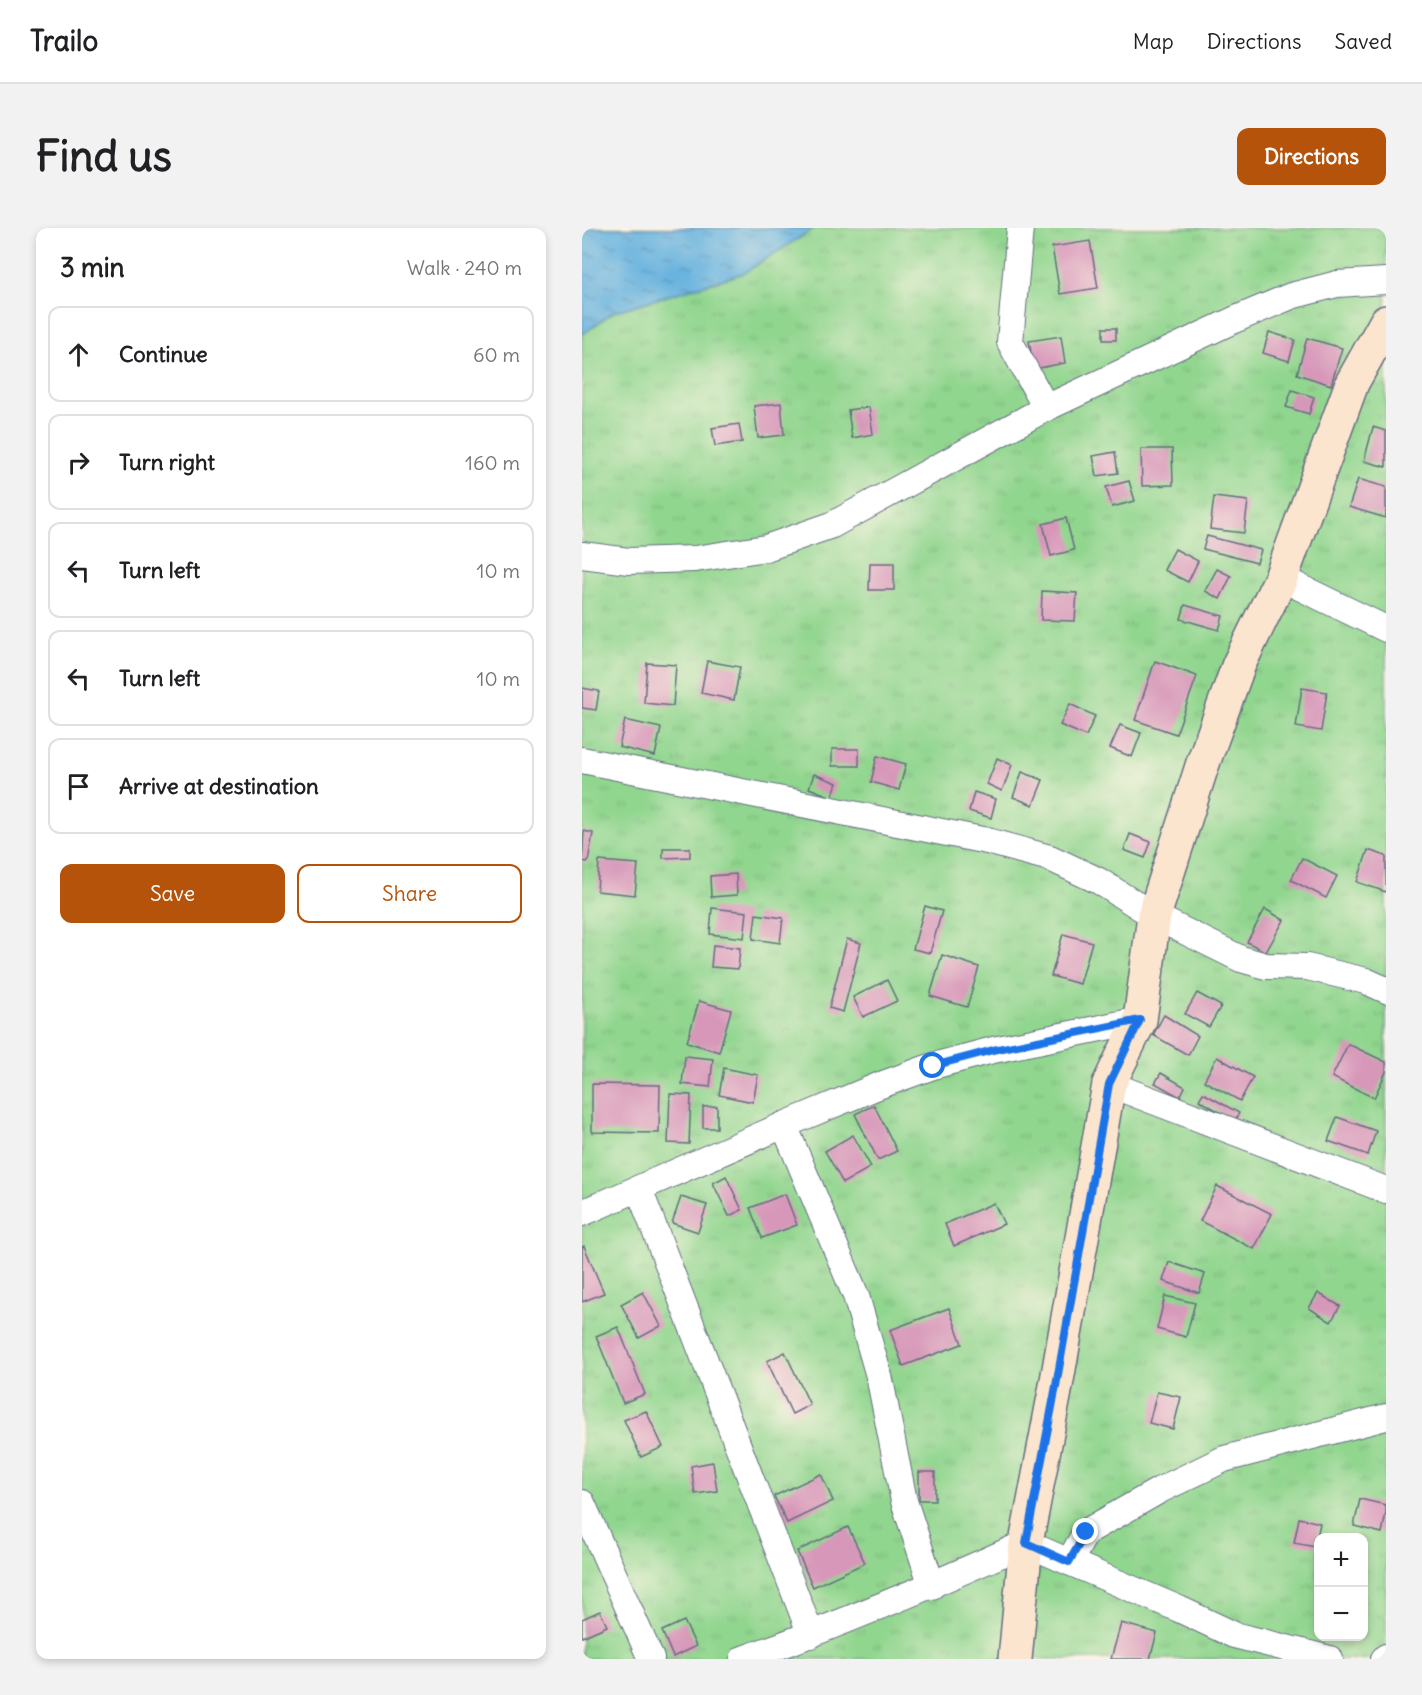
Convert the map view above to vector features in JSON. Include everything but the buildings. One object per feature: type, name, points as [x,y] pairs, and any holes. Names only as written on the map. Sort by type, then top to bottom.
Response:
[{"type":"main road","points":[[1015,1659],[1026,1543],[1109,1084],[1140,1020],[1155,916],[1202,766],[1239,664],[1281,578],[1352,383],[1386,322]]},
{"type":"street","points":[[1020,228],[1010,342],[1046,408]]},
{"type":"street","points":[[584,557],[629,561],[695,560],[766,548],[832,525],[1046,408],[1234,320],[1292,296],[1337,284],[1386,281]]},
{"type":"street","points":[[1281,578],[1386,629]]},
{"type":"street","points":[[582,760],[987,841],[1050,858],[1099,881],[1155,916],[1241,959],[1266,966],[1306,967],[1366,981],[1386,990]]},
{"type":"street","points":[[582,1213],[784,1125],[933,1066],[993,1050],[1140,1020]]},
{"type":"street","points":[[1109,1084],[1386,1190]]},
{"type":"street","points":[[784,1125],[856,1296],[880,1380],[904,1501],[932,1586]]},
{"type":"street","points":[[639,1189],[811,1635]]},
{"type":"street","points":[[1069,1562],[1086,1532],[1160,1490],[1224,1459],[1385,1420]]},
{"type":"street","points":[[582,1503],[651,1659]]},
{"type":"street","points":[[743,1659],[811,1635],[932,1586],[1026,1543],[1234,1635],[1330,1659]]},
{"type":"green space","points":[[582,228],[1386,228],[1386,1659],[582,1659]]},
{"type":"water","points":[[582,228],[815,228],[744,273],[613,312],[582,335]]},
{"type":"route","points":[[933,1066],[993,1050],[1140,1020],[1109,1084],[1026,1543],[1069,1562],[1086,1532]]}]
